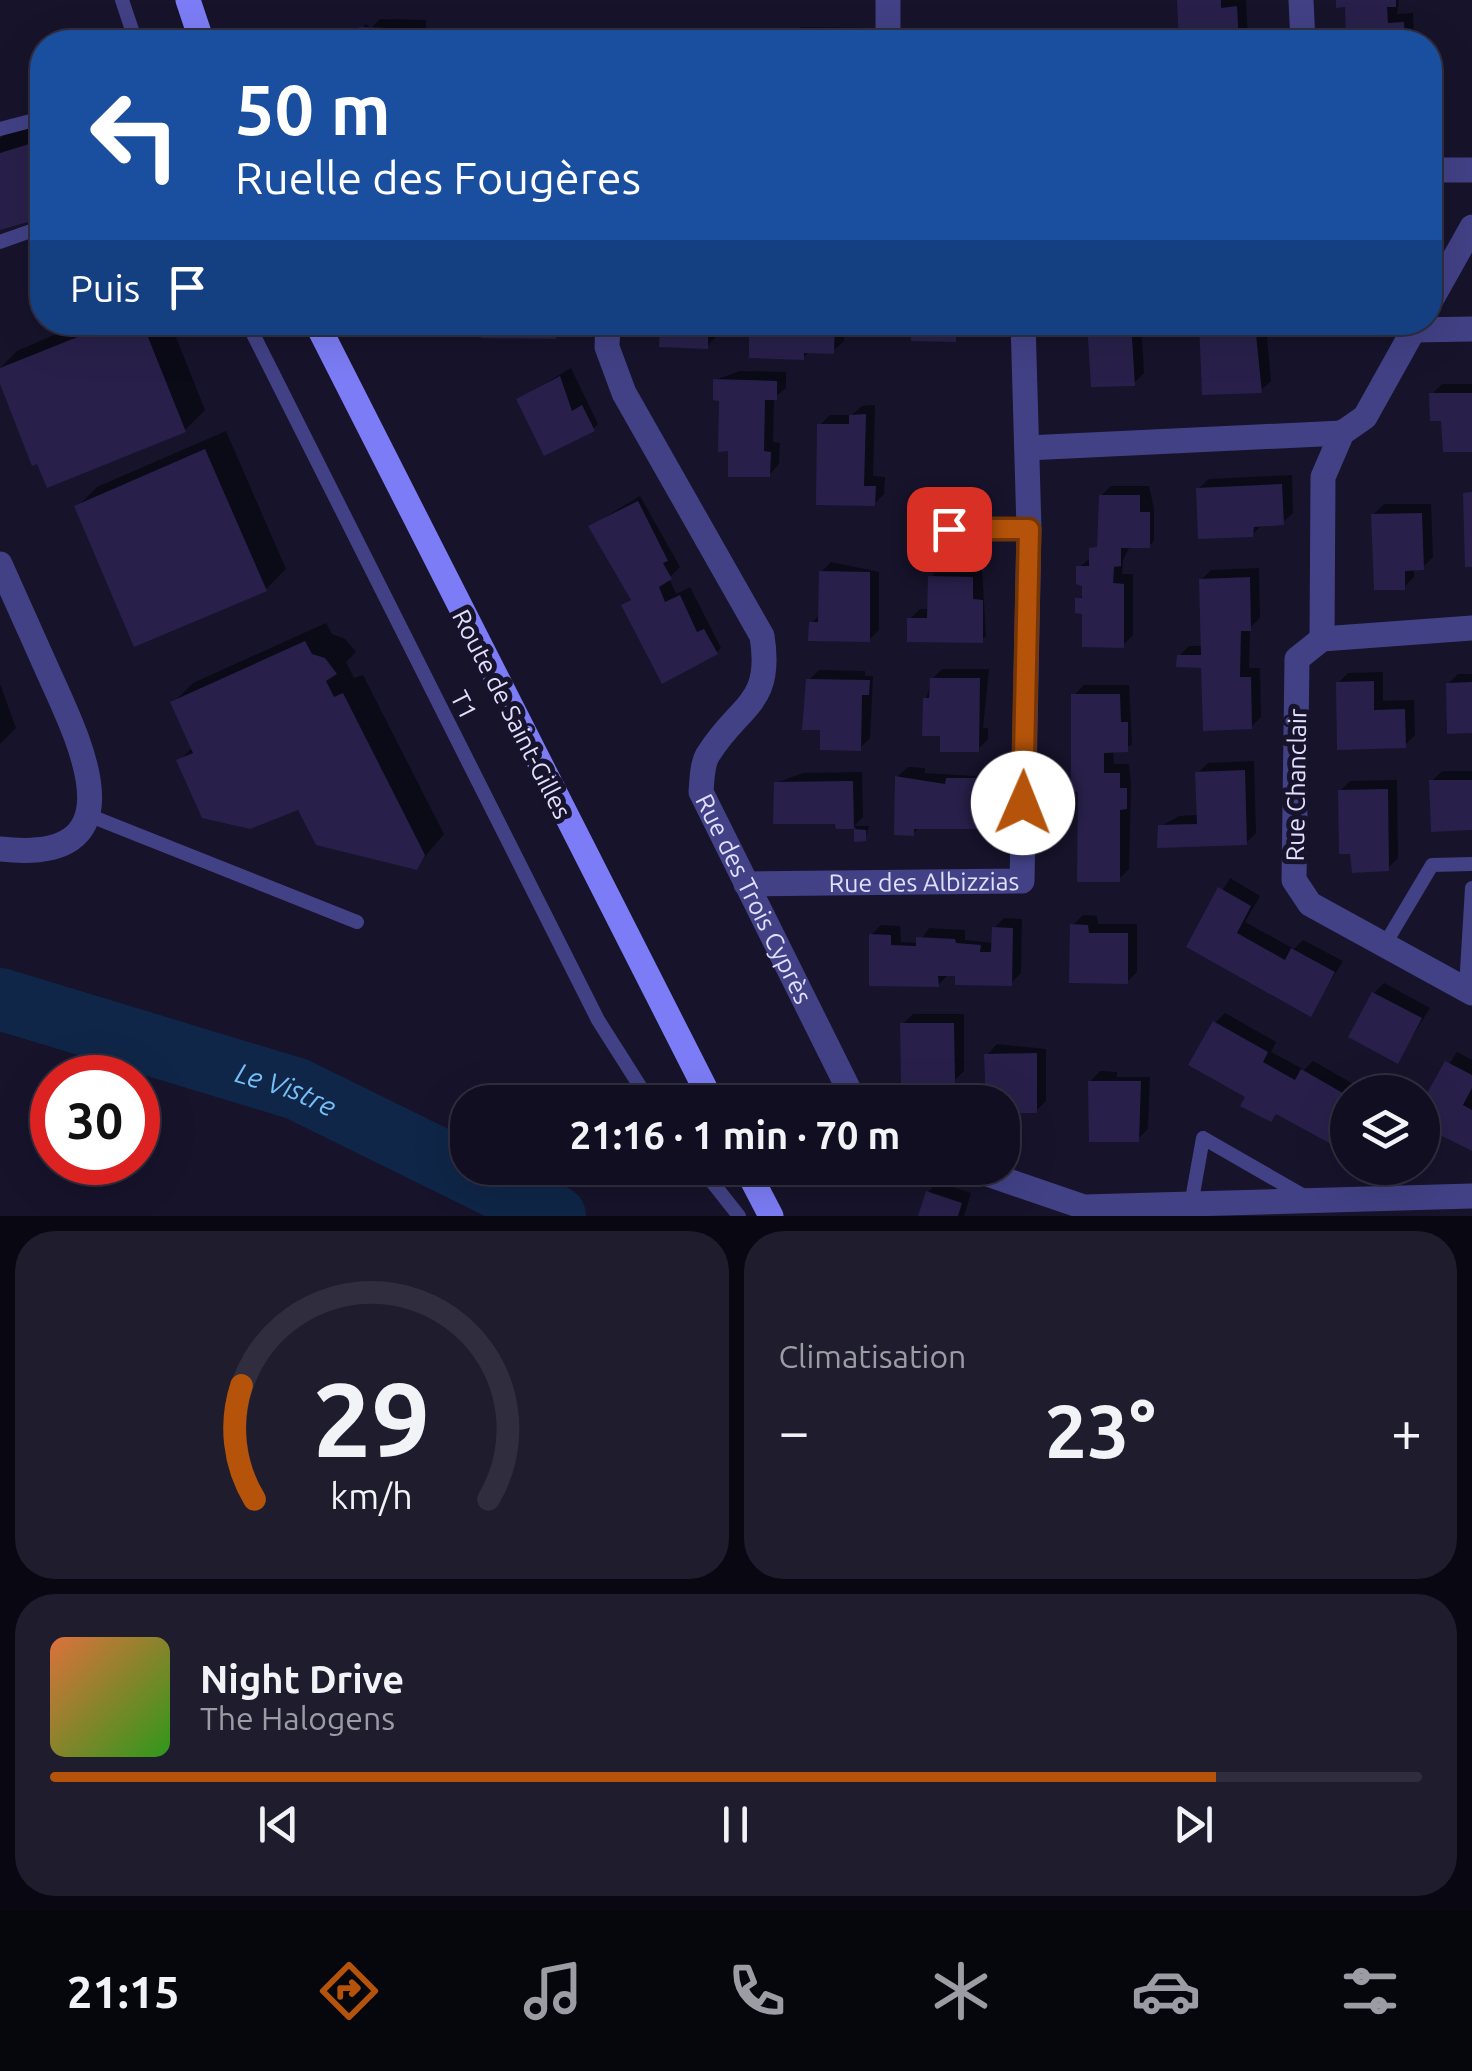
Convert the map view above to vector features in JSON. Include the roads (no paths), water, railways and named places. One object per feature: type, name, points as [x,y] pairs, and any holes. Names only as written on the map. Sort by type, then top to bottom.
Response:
[{"type":"main road","points":[[188,0],[198,30]]},
{"type":"main road","name":"Route de Saint-Gilles","points":[[323,335],[703,1085]]},
{"type":"main road","points":[[755,1185],[767,1209]]},
{"type":"street","points":[[888,0],[888,30]]},
{"type":"street","points":[[1301,0],[1302,30]]},
{"type":"street","points":[[1442,170],[1472,170]]},
{"type":"street","points":[[1442,281],[1472,227]]},
{"type":"street","points":[[1442,327],[1472,329]]},
{"type":"street","name":"Rue des Trois Cyprès","points":[[607,335],[607,347],[624,393],[762,636],[767,666],[756,702],[706,755],[700,792],[846,1085]]},
{"type":"street","name":"Rue des Albizzias","points":[[746,884],[1022,882],[1029,529],[1024,335]]},
{"type":"street","points":[[1411,335],[1365,417],[1342,433],[1323,477],[1322,639],[1472,628]]},
{"type":"street","points":[[1027,448],[1342,433]]},
{"type":"street","points":[[0,564],[83,748],[92,794],[88,815],[73,837],[33,852],[0,848]]},
{"type":"street","name":"Rue Chanclair","points":[[1322,639],[1298,659],[1294,880],[1310,904],[1469,990]]},
{"type":"street","points":[[1020,1185],[1084,1207],[1472,1196]]},
{"type":"lane","points":[[122,0],[132,30]]},
{"type":"lane","points":[[0,130],[30,121]]},
{"type":"lane","points":[[0,242],[30,231]]},
{"type":"lane","name":"T1","points":[[254,335],[590,1003],[640,1085]]},
{"type":"lane","points":[[949,529],[1029,529]]},
{"type":"lane","points":[[88,815],[357,922]]},
{"type":"lane","points":[[1385,944],[1432,865],[1472,864]]},
{"type":"lane","points":[[1469,990],[1472,888]]},
{"type":"lane","points":[[1191,1204],[1203,1138],[1309,1199]]},
{"type":"lane","points":[[715,1185],[738,1214]]},
{"type":"waterway","name":"Le Vistre","points":[[0,999],[297,1089],[555,1216]]}]
